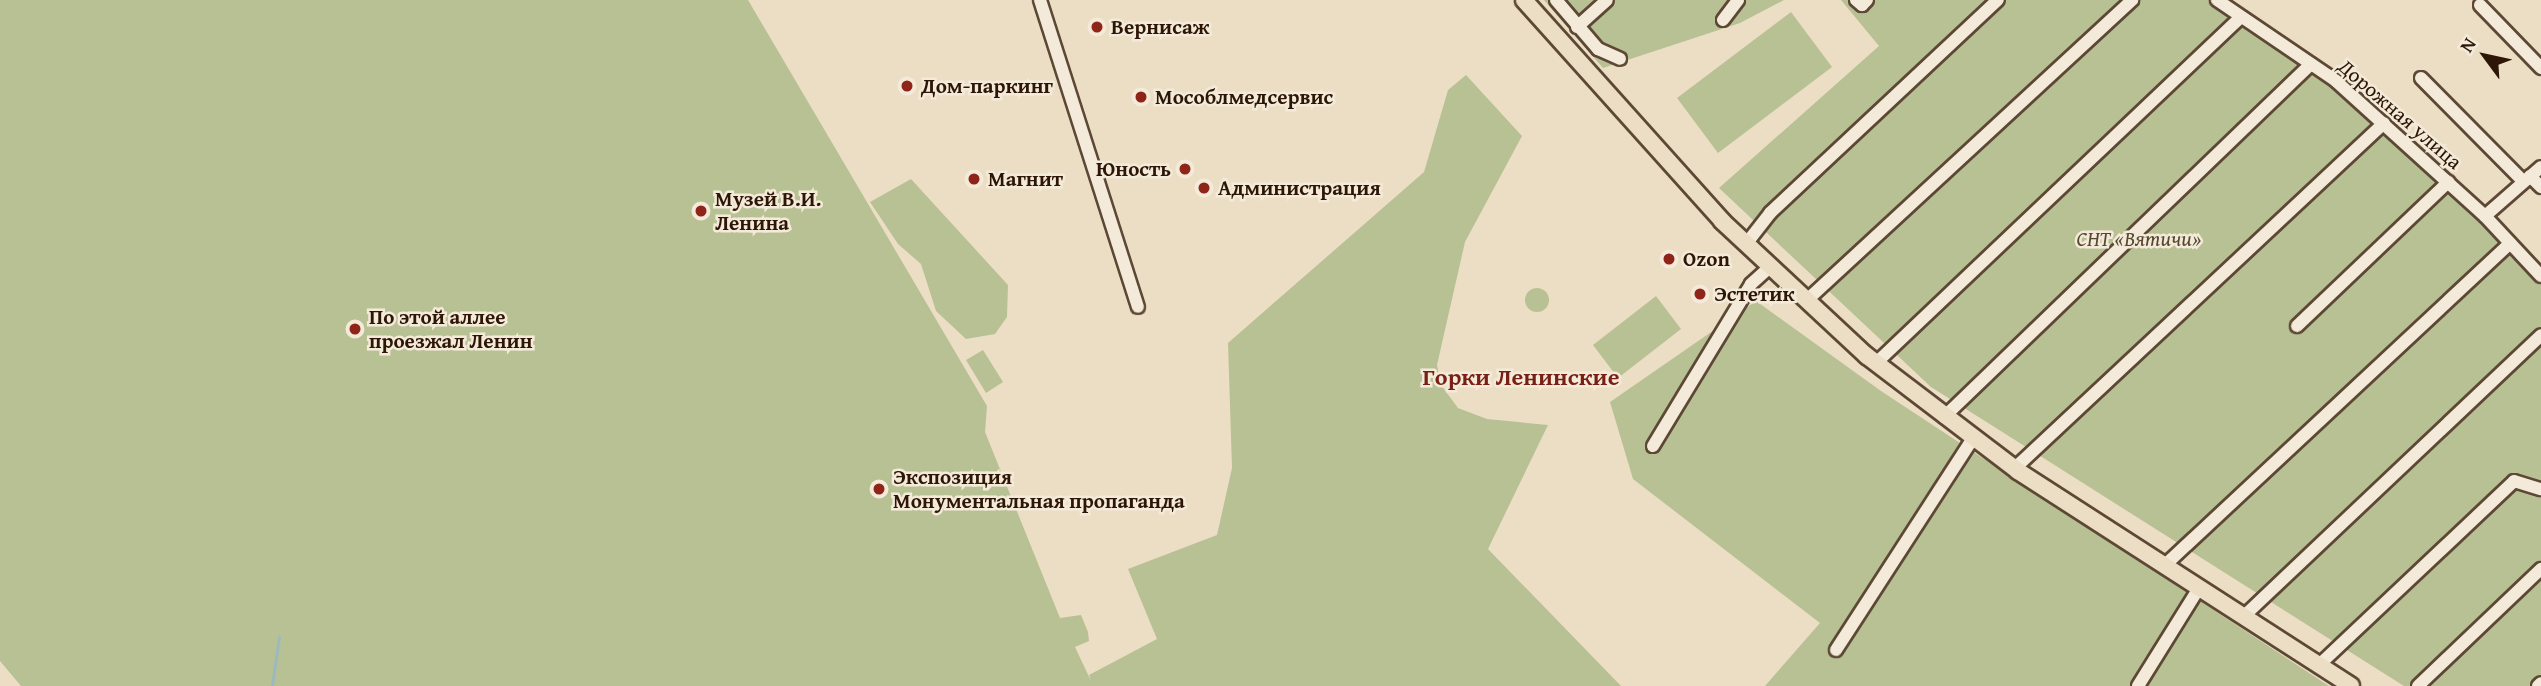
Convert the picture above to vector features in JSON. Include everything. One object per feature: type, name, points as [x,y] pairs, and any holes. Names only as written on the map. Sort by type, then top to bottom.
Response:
[{"type":"main road","points":[[1524,0],[1746,244],[1876,363],[1944,417],[2015,468],[2351,686]]},
{"type":"street","points":[[1040,0],[1138,307]]},
{"type":"street","points":[[1556,0],[1607,56],[1620,59]]},
{"type":"street","points":[[1577,26],[1607,0]]},
{"type":"street","points":[[1723,20],[1738,0]]},
{"type":"street","points":[[1856,0],[1862,5],[1867,0]]},
{"type":"street","points":[[1746,244],[1770,213],[1998,0]]},
{"type":"street","points":[[1806,301],[2132,0]]},
{"type":"street","name":"Дорожная улица","points":[[2217,0],[2311,64],[2384,122],[2485,216],[2541,276]]},
{"type":"street","points":[[2480,5],[2541,68]]},
{"type":"street","points":[[1876,363],[2241,17]]},
{"type":"street","points":[[1944,417],[2311,64]]},
{"type":"street","points":[[2421,78],[2527,179],[2541,187]]},
{"type":"street","points":[[2015,468],[2384,122]]},
{"type":"street","points":[[2485,216],[2541,167]]},
{"type":"street","points":[[2297,326],[2448,182]]},
{"type":"street","points":[[2164,566],[2510,243]]},
{"type":"street","points":[[1653,446],[1751,284],[1770,267]]},
{"type":"street","points":[[2243,617],[2541,335]]},
{"type":"street","points":[[1836,650],[1973,438]]},
{"type":"street","points":[[2319,665],[2514,481],[2541,489]]},
{"type":"street","points":[[2418,686],[2541,569]]},
{"type":"street","points":[[2138,686],[2199,588]]},
{"type":"green space","points":[[0,0],[748,0],[987,406],[985,432],[1060,618],[1081,615],[1088,632],[1089,641],[1075,647],[1091,681],[1089,675],[1157,639],[1128,569],[1217,535],[1232,468],[1228,343],[1424,172],[1448,90],[1466,75],[1522,136],[1465,242],[1437,365],[1441,385],[1458,408],[1487,419],[1548,425],[1488,549],[1621,686],[21,686],[0,661]]},
{"type":"green space","points":[[1544,0],[1784,0],[1740,23],[1603,68]]},
{"type":"green space","name":"СНТ «Вятичи»","points":[[1841,0],[2208,0],[2346,96],[2504,244],[2541,283],[2541,686],[2404,686],[1931,387],[1719,188],[1879,46]]},
{"type":"green space","points":[[1791,12],[1832,67],[1718,153],[1677,98]]},
{"type":"green space","points":[[911,179],[1008,285],[1007,317],[995,334],[966,339],[936,311],[921,264],[898,244],[870,202]]},
{"type":"green space","points":[[1537,288],[1548,295],[1549,300],[1542,311],[1537,312],[1526,305],[1525,300],[1532,289]]},
{"type":"green space","points":[[1656,296],[1681,329],[1618,378],[1593,345]]},
{"type":"green space","points":[[1756,301],[1881,391],[2329,686],[1765,686],[1820,623],[1633,479],[1610,402]]},
{"type":"green space","points":[[983,350],[1003,382],[986,393],[966,360]]},
{"type":"waterway","points":[[272,686],[279,637]]},
{"type":"place","name":"Вернисаж","points":[[1097,27]]},
{"type":"place","name":"Дом-паркинг","points":[[907,86]]},
{"type":"place","name":"Мособлмедсервис","points":[[1141,97]]},
{"type":"place","name":"Юность","points":[[1185,169]]},
{"type":"place","name":"Магнит","points":[[974,179]]},
{"type":"place","name":"Администрация","points":[[1204,188]]},
{"type":"place","name":"Музей В.И. Ленина","points":[[701,211]]},
{"type":"place","name":"Ozon","points":[[1669,259]]},
{"type":"place","name":"Эстетик","points":[[1700,294]]},
{"type":"place","name":"По этой аллее проезжал Ленин","points":[[355,329]]},
{"type":"place","name":"Экспозиция Монументальная пропаганда","points":[[879,489]]},
{"type":"district","name":"Горки Ленинские","points":[[1521,377]]}]
